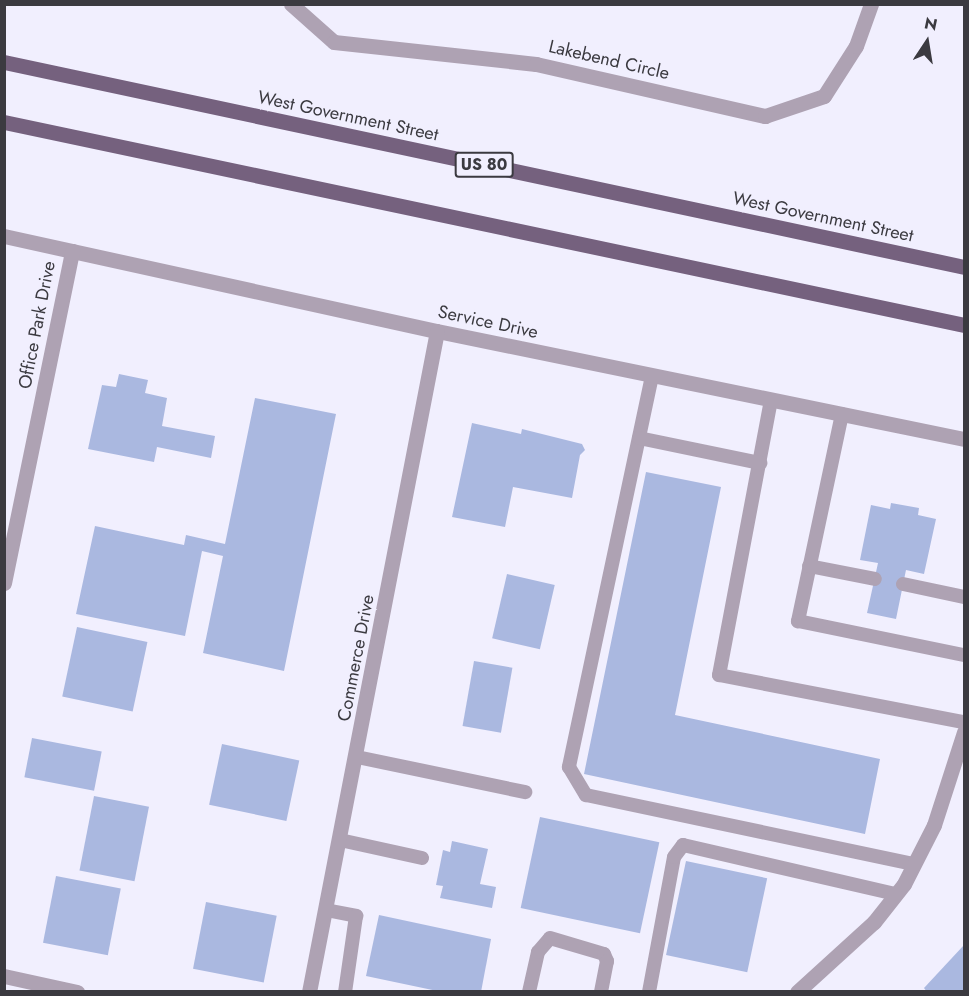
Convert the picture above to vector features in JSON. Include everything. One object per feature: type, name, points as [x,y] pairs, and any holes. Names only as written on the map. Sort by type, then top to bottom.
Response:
[{"type":"main road","name":"West Government Street","points":[[4,62],[964,267]]},
{"type":"main road","points":[[4,122],[964,325]]},
{"type":"street","name":"Lakebend Circle","points":[[291,4],[334,42],[536,64],[765,116],[824,96],[856,46],[871,4]]},
{"type":"street","name":"Service Drive","points":[[4,236],[437,331],[964,439]]},
{"type":"street","name":"Office Park Drive","points":[[4,583],[72,251]]},
{"type":"street","name":"Commerce Drive","points":[[309,992],[357,757],[437,331]]},
{"type":"street","points":[[797,992],[836,960],[896,894],[914,864],[954,773],[964,732]]},
{"type":"street","points":[[4,976],[77,992]]},
{"type":"lane","points":[[652,376],[569,767],[586,795],[914,864]]},
{"type":"lane","points":[[771,400],[719,675],[964,722]]},
{"type":"lane","points":[[842,414],[798,621],[964,655]]},
{"type":"lane","points":[[639,438],[760,463]]},
{"type":"lane","points":[[809,566],[874,579]]},
{"type":"lane","points":[[903,584],[964,597]]},
{"type":"lane","points":[[357,757],[525,792]]},
{"type":"lane","points":[[340,840],[422,858]]},
{"type":"lane","points":[[650,992],[674,857],[683,845],[896,894]]},
{"type":"lane","points":[[326,910],[356,916],[345,992]]},
{"type":"lane","points":[[529,992],[538,952],[550,938],[604,954],[607,961],[601,992]]},
{"type":"building","points":[[119,374],[148,380],[145,393],[167,398],[162,426],[215,436],[211,458],[157,447],[154,462],[88,449],[102,385],[116,387]]},
{"type":"building","points":[[255,398],[336,414],[284,671],[203,653],[223,556],[202,551],[185,636],[76,614],[95,526],[184,545],[186,535],[225,544]]},
{"type":"building","points":[[472,423],[521,434],[522,429],[582,444],[585,450],[580,455],[572,498],[513,487],[505,527],[452,517]]},
{"type":"building","points":[[646,472],[721,487],[675,715],[880,759],[865,834],[584,774]]},
{"type":"building","points":[[891,503],[919,508],[918,515],[936,519],[924,574],[906,570],[896,619],[867,613],[878,563],[860,560],[871,505],[890,509]]},
{"type":"building","points":[[507,574],[555,585],[540,649],[492,638]]},
{"type":"building","points":[[77,627],[147,642],[133,711],[62,696]]},
{"type":"building","points":[[474,661],[512,668],[501,733],[463,726]]},
{"type":"building","points":[[32,738],[102,752],[94,791],[24,777]]},
{"type":"building","points":[[222,744],[299,760],[286,821],[209,805]]},
{"type":"building","points":[[94,796],[149,807],[134,881],[79,871]]},
{"type":"building","points":[[540,817],[659,842],[640,933],[521,908]]},
{"type":"building","points":[[452,841],[488,849],[480,884],[496,887],[492,908],[440,898],[443,886],[436,885],[443,850],[450,852]]},
{"type":"building","points":[[686,861],[767,878],[747,972],[666,955]]},
{"type":"building","points":[[56,876],[121,889],[108,955],[43,943]]},
{"type":"building","points":[[206,902],[277,916],[264,982],[193,969]]},
{"type":"building","points":[[379,915],[491,939],[481,992],[442,992],[366,976]]},
{"type":"building","points":[[964,945],[964,992],[927,992],[924,988]]}]
